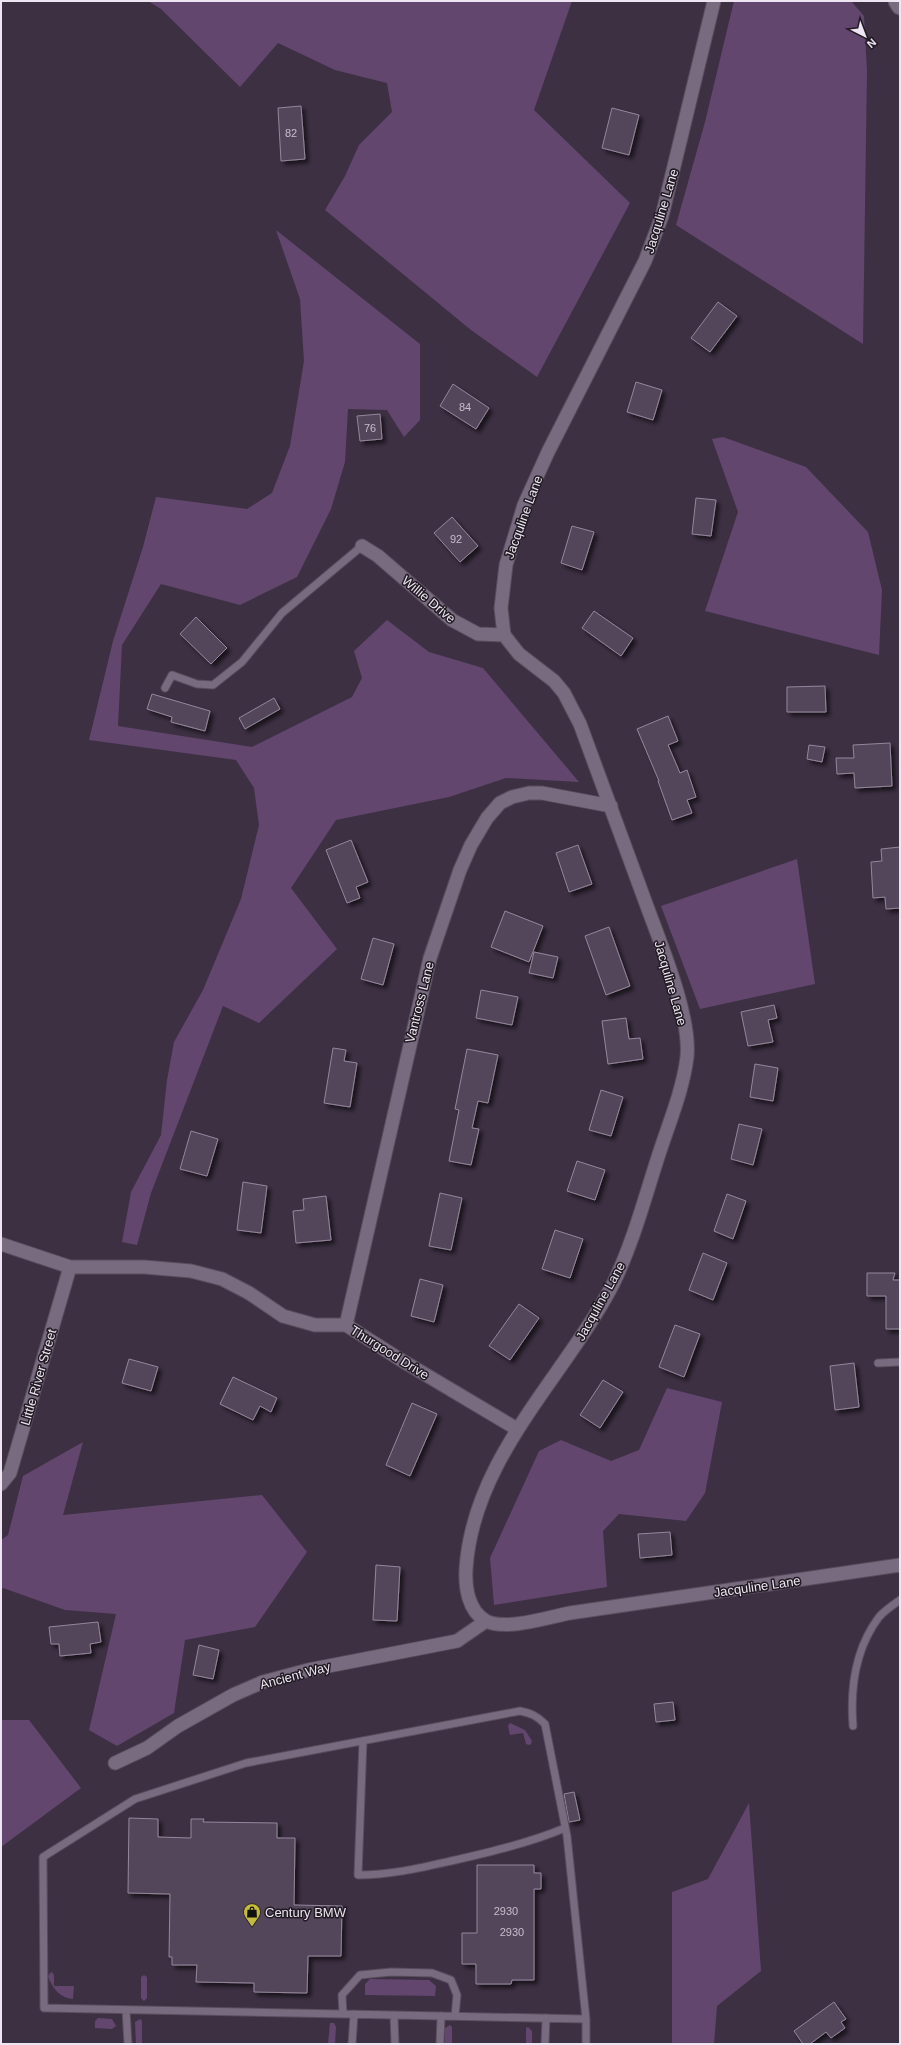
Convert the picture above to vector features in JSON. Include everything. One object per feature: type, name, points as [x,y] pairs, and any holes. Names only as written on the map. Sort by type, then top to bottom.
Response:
[{"type":"street","name":"Jacquline Lane","points":[[714,1],[662,216],[651,246],[616,319],[548,452],[524,505],[510,548],[501,591],[504,635],[519,654],[554,681],[564,693],[580,724],[660,942],[683,1017],[687,1056],[680,1086],[639,1215],[613,1283],[592,1320],[517,1429],[482,1497],[467,1550],[465,1578],[467,1595],[475,1610],[486,1621],[504,1624],[900,1565]]},
{"type":"street","points":[[897,1],[900,6]]},
{"type":"street","name":"Willie Drive","points":[[362,546],[378,556],[452,620],[478,634],[504,635]]},
{"type":"street","name":"Vantross Lane","points":[[346,1325],[430,958],[460,870],[471,845],[487,818],[500,803],[512,796],[529,793],[542,793],[611,806]]},
{"type":"street","name":"Thurgood Drive","points":[[1,1244],[70,1266],[144,1267],[191,1271],[222,1279],[237,1285],[283,1316],[315,1325],[346,1325],[401,1360],[517,1429]]},
{"type":"street","name":"Little River Street","points":[[1,1484],[10,1472],[70,1266]]},
{"type":"street","name":"Ancient Way","points":[[115,1763],[147,1748],[178,1726],[233,1695],[263,1682],[308,1670],[457,1641],[486,1621]]},
{"type":"lane","points":[[165,688],[172,675],[197,684],[213,685],[242,662],[282,614],[362,546]]},
{"type":"lane","points":[[878,1363],[900,1362]]},
{"type":"lane","points":[[853,1726],[851,1699],[859,1654],[866,1638],[879,1616],[900,1600]]},
{"type":"lane","points":[[586,2019],[44,2008],[43,1857],[135,1799],[246,1763],[520,1711],[538,1716],[545,1724],[566,1828],[586,2019],[586,2044]]},
{"type":"lane","points":[[363,1741],[358,1875],[384,1874],[416,1869],[543,1837],[566,1828]]},
{"type":"lane","points":[[343,2014],[342,1995],[360,1975],[391,1972],[432,1974],[451,1980],[457,1995],[455,2016]]},
{"type":"lane","points":[[126,2010],[128,2044]]},
{"type":"lane","points":[[352,2044],[354,2014]]},
{"type":"lane","points":[[394,2015],[395,2044]]},
{"type":"lane","points":[[440,2044],[441,2016]]},
{"type":"lane","points":[[545,2044],[546,2018]]},
{"type":"shaded area","points":[[148,1],[572,1],[534,110],[630,203],[537,377],[471,330],[325,210],[345,176],[359,145],[392,112],[387,83],[335,70],[278,43],[240,87],[161,9]]},
{"type":"shaded area","points":[[734,1],[851,1],[864,16],[867,71],[863,344],[676,225],[705,122]]},
{"type":"shaded area","points":[[276,230],[420,344],[420,420],[404,437],[387,410],[348,409],[345,462],[331,509],[297,577],[240,605],[161,584],[122,645],[118,726],[252,747],[352,697],[362,678],[354,651],[387,620],[429,652],[483,668],[579,782],[506,778],[449,797],[336,820],[291,888],[337,949],[259,1023],[223,1006],[151,1193],[137,1245],[122,1242],[131,1192],[161,1135],[167,1080],[174,1042],[203,990],[241,899],[259,825],[254,788],[236,760],[89,740],[113,641],[143,547],[156,497],[247,509],[272,493],[290,446],[304,361],[300,299]]},
{"type":"shaded area","points":[[723,437],[806,467],[868,532],[882,590],[879,655],[705,611],[738,512],[712,439]]},
{"type":"shaded area","points":[[797,859],[815,984],[700,1009],[661,906]]},
{"type":"shaded area","points":[[667,1388],[722,1402],[705,1493],[686,1521],[619,1514],[603,1531],[607,1587],[494,1605],[490,1558],[539,1451],[561,1440],[611,1461],[639,1450]]},
{"type":"shaded area","points":[[83,1442],[63,1515],[262,1495],[307,1552],[255,1627],[185,1640],[174,1713],[117,1746],[89,1730],[116,1614],[65,1610],[3,1588],[1,1589],[1,1540],[8,1535],[23,1476]]},
{"type":"shaded area","points":[[1,1720],[29,1720],[81,1788],[1,1847]]},
{"type":"shaded area","points":[[510,1723],[525,1730],[532,1741],[531,1744],[526,1744],[523,1733],[510,1735],[508,1726]]},
{"type":"shaded area","points":[[749,1803],[761,1971],[717,2006],[714,2044],[672,2044],[672,1892],[708,1879]]},
{"type":"shaded area","points":[[52,1972],[54,1975],[54,1986],[74,1986],[73,1999],[64,1997],[57,1992],[48,1976]]},
{"type":"shaded area","points":[[144,1975],[147,1977],[147,1998],[144,2001],[141,1998],[141,1977]]},
{"type":"shaded area","points":[[370,1979],[429,1980],[436,1986],[435,1996],[365,1995],[365,1984]]},
{"type":"shaded area","points":[[98,2018],[112,2019],[116,2026],[112,2029],[95,2028],[95,2021]]},
{"type":"shaded area","points":[[140,2019],[142,2021],[142,2043],[136,2044],[135,2022]]},
{"type":"shaded area","points":[[330,2023],[334,2023],[336,2027],[335,2044],[328,2044]]},
{"type":"shaded area","points":[[450,2025],[452,2027],[452,2044],[445,2044],[445,2028]]},
{"type":"shaded area","points":[[528,2027],[532,2031],[532,2044],[526,2044],[526,2028]]},
{"type":"building","points":[[301,106],[305,159],[281,161],[278,108]]},
{"type":"building","points":[[612,108],[639,115],[629,155],[602,148]]},
{"type":"building","points":[[718,302],[737,316],[710,352],[691,338]]},
{"type":"building","points":[[636,382],[662,390],[653,420],[627,412]]},
{"type":"building","points":[[453,384],[489,408],[476,429],[440,406]]},
{"type":"building","points":[[380,414],[382,439],[360,441],[357,416]]},
{"type":"building","points":[[696,498],[716,500],[711,536],[692,534]]},
{"type":"building","points":[[452,517],[478,546],[460,562],[434,533]]},
{"type":"building","points":[[572,526],[594,532],[582,570],[561,563]]},
{"type":"building","points":[[594,611],[633,638],[621,656],[582,628]]},
{"type":"building","points":[[196,617],[227,648],[211,664],[180,634]]},
{"type":"building","points":[[825,686],[826,712],[787,712],[787,687]]},
{"type":"building","points":[[152,694],[210,711],[205,731],[171,722],[172,717],[147,709]]},
{"type":"building","points":[[274,698],[280,709],[245,729],[239,718]]},
{"type":"building","points":[[668,716],[678,741],[668,745],[680,773],[687,770],[696,797],[687,800],[692,813],[672,820],[659,781],[637,729]]},
{"type":"building","points":[[890,743],[892,786],[855,788],[854,773],[837,774],[836,758],[854,758],[853,745]]},
{"type":"building","points":[[809,745],[825,747],[822,762],[807,759]]},
{"type":"building","points":[[351,840],[368,882],[356,887],[360,898],[347,903],[326,850]]},
{"type":"building","points":[[578,845],[592,884],[569,892],[556,853]]},
{"type":"building","points":[[900,847],[900,908],[886,909],[885,897],[873,898],[871,862],[882,861],[881,849]]},
{"type":"building","points":[[505,911],[543,926],[529,962],[491,947]]},
{"type":"building","points":[[609,927],[630,986],[606,995],[585,936]]},
{"type":"building","points":[[373,938],[394,944],[383,985],[361,979]]},
{"type":"building","points":[[534,952],[558,957],[553,978],[529,973]]},
{"type":"building","points":[[481,990],[518,997],[512,1025],[476,1018]]},
{"type":"building","points":[[774,1005],[777,1018],[768,1020],[773,1042],[748,1046],[741,1012]]},
{"type":"building","points":[[626,1018],[629,1039],[640,1038],[643,1059],[608,1064],[602,1021]]},
{"type":"building","points":[[333,1048],[346,1050],[344,1061],[357,1063],[350,1107],[324,1103]]},
{"type":"building","points":[[467,1049],[498,1055],[488,1103],[478,1101],[472,1128],[479,1129],[471,1165],[449,1161],[459,1110],[455,1109]]},
{"type":"building","points":[[755,1064],[778,1068],[773,1101],[750,1097]]},
{"type":"building","points":[[601,1090],[623,1097],[611,1136],[589,1130]]},
{"type":"building","points":[[739,1124],[762,1129],[753,1165],[731,1159]]},
{"type":"building","points":[[191,1131],[218,1139],[207,1176],[180,1169]]},
{"type":"building","points":[[577,1161],[605,1170],[595,1200],[567,1191]]},
{"type":"building","points":[[243,1182],[267,1186],[261,1233],[237,1230]]},
{"type":"building","points":[[440,1193],[462,1198],[451,1250],[429,1246]]},
{"type":"building","points":[[727,1194],[746,1201],[733,1239],[714,1231]]},
{"type":"building","points":[[326,1196],[331,1240],[296,1243],[293,1211],[304,1210],[303,1199]]},
{"type":"building","points":[[555,1230],[583,1239],[570,1278],[542,1269]]},
{"type":"building","points":[[703,1253],[727,1263],[713,1300],[689,1290]]},
{"type":"building","points":[[867,1273],[895,1273],[893,1280],[900,1280],[900,1329],[886,1329],[886,1296],[867,1296]]},
{"type":"building","points":[[420,1279],[443,1285],[434,1322],[411,1316]]},
{"type":"building","points":[[519,1304],[539,1318],[510,1360],[489,1346]]},
{"type":"building","points":[[675,1325],[700,1334],[684,1377],[659,1367]]},
{"type":"building","points":[[129,1359],[158,1367],[151,1391],[122,1383]]},
{"type":"building","points":[[854,1363],[859,1407],[835,1410],[830,1366]]},
{"type":"building","points":[[233,1377],[277,1398],[271,1412],[260,1406],[253,1420],[220,1404]]},
{"type":"building","points":[[603,1380],[623,1392],[600,1428],[580,1415]]},
{"type":"building","points":[[412,1403],[437,1414],[410,1476],[386,1465]]},
{"type":"building","points":[[670,1532],[672,1555],[640,1558],[638,1534]]},
{"type":"building","points":[[376,1565],[400,1567],[397,1621],[373,1620]]},
{"type":"building","points":[[98,1622],[101,1642],[90,1644],[91,1653],[60,1656],[59,1644],[51,1644],[49,1627]]},
{"type":"building","points":[[199,1645],[219,1650],[213,1679],[193,1675]]},
{"type":"building","points":[[673,1702],[675,1720],[656,1722],[654,1704]]},
{"type":"building","points":[[574,1792],[580,1820],[569,1822],[564,1794]]},
{"type":"building","points":[[129,1818],[158,1819],[158,1837],[191,1838],[191,1819],[204,1819],[203,1822],[277,1823],[277,1838],[295,1838],[294,1905],[342,1906],[341,1956],[308,1956],[307,1993],[254,1992],[254,1983],[196,1982],[197,1965],[172,1965],[172,1957],[169,1957],[170,1894],[128,1893]]},
{"type":"building","points":[[477,1865],[534,1865],[534,1873],[541,1873],[541,1889],[534,1889],[534,1980],[512,1980],[511,1984],[476,1984],[476,1964],[462,1964],[462,1933],[477,1933]]},
{"type":"building","points":[[834,2002],[846,2019],[841,2022],[845,2028],[831,2038],[826,2032],[810,2044],[803,2044],[794,2031]]},
{"type":"place","name":"Century BMW","points":[[252,1927]]}]
